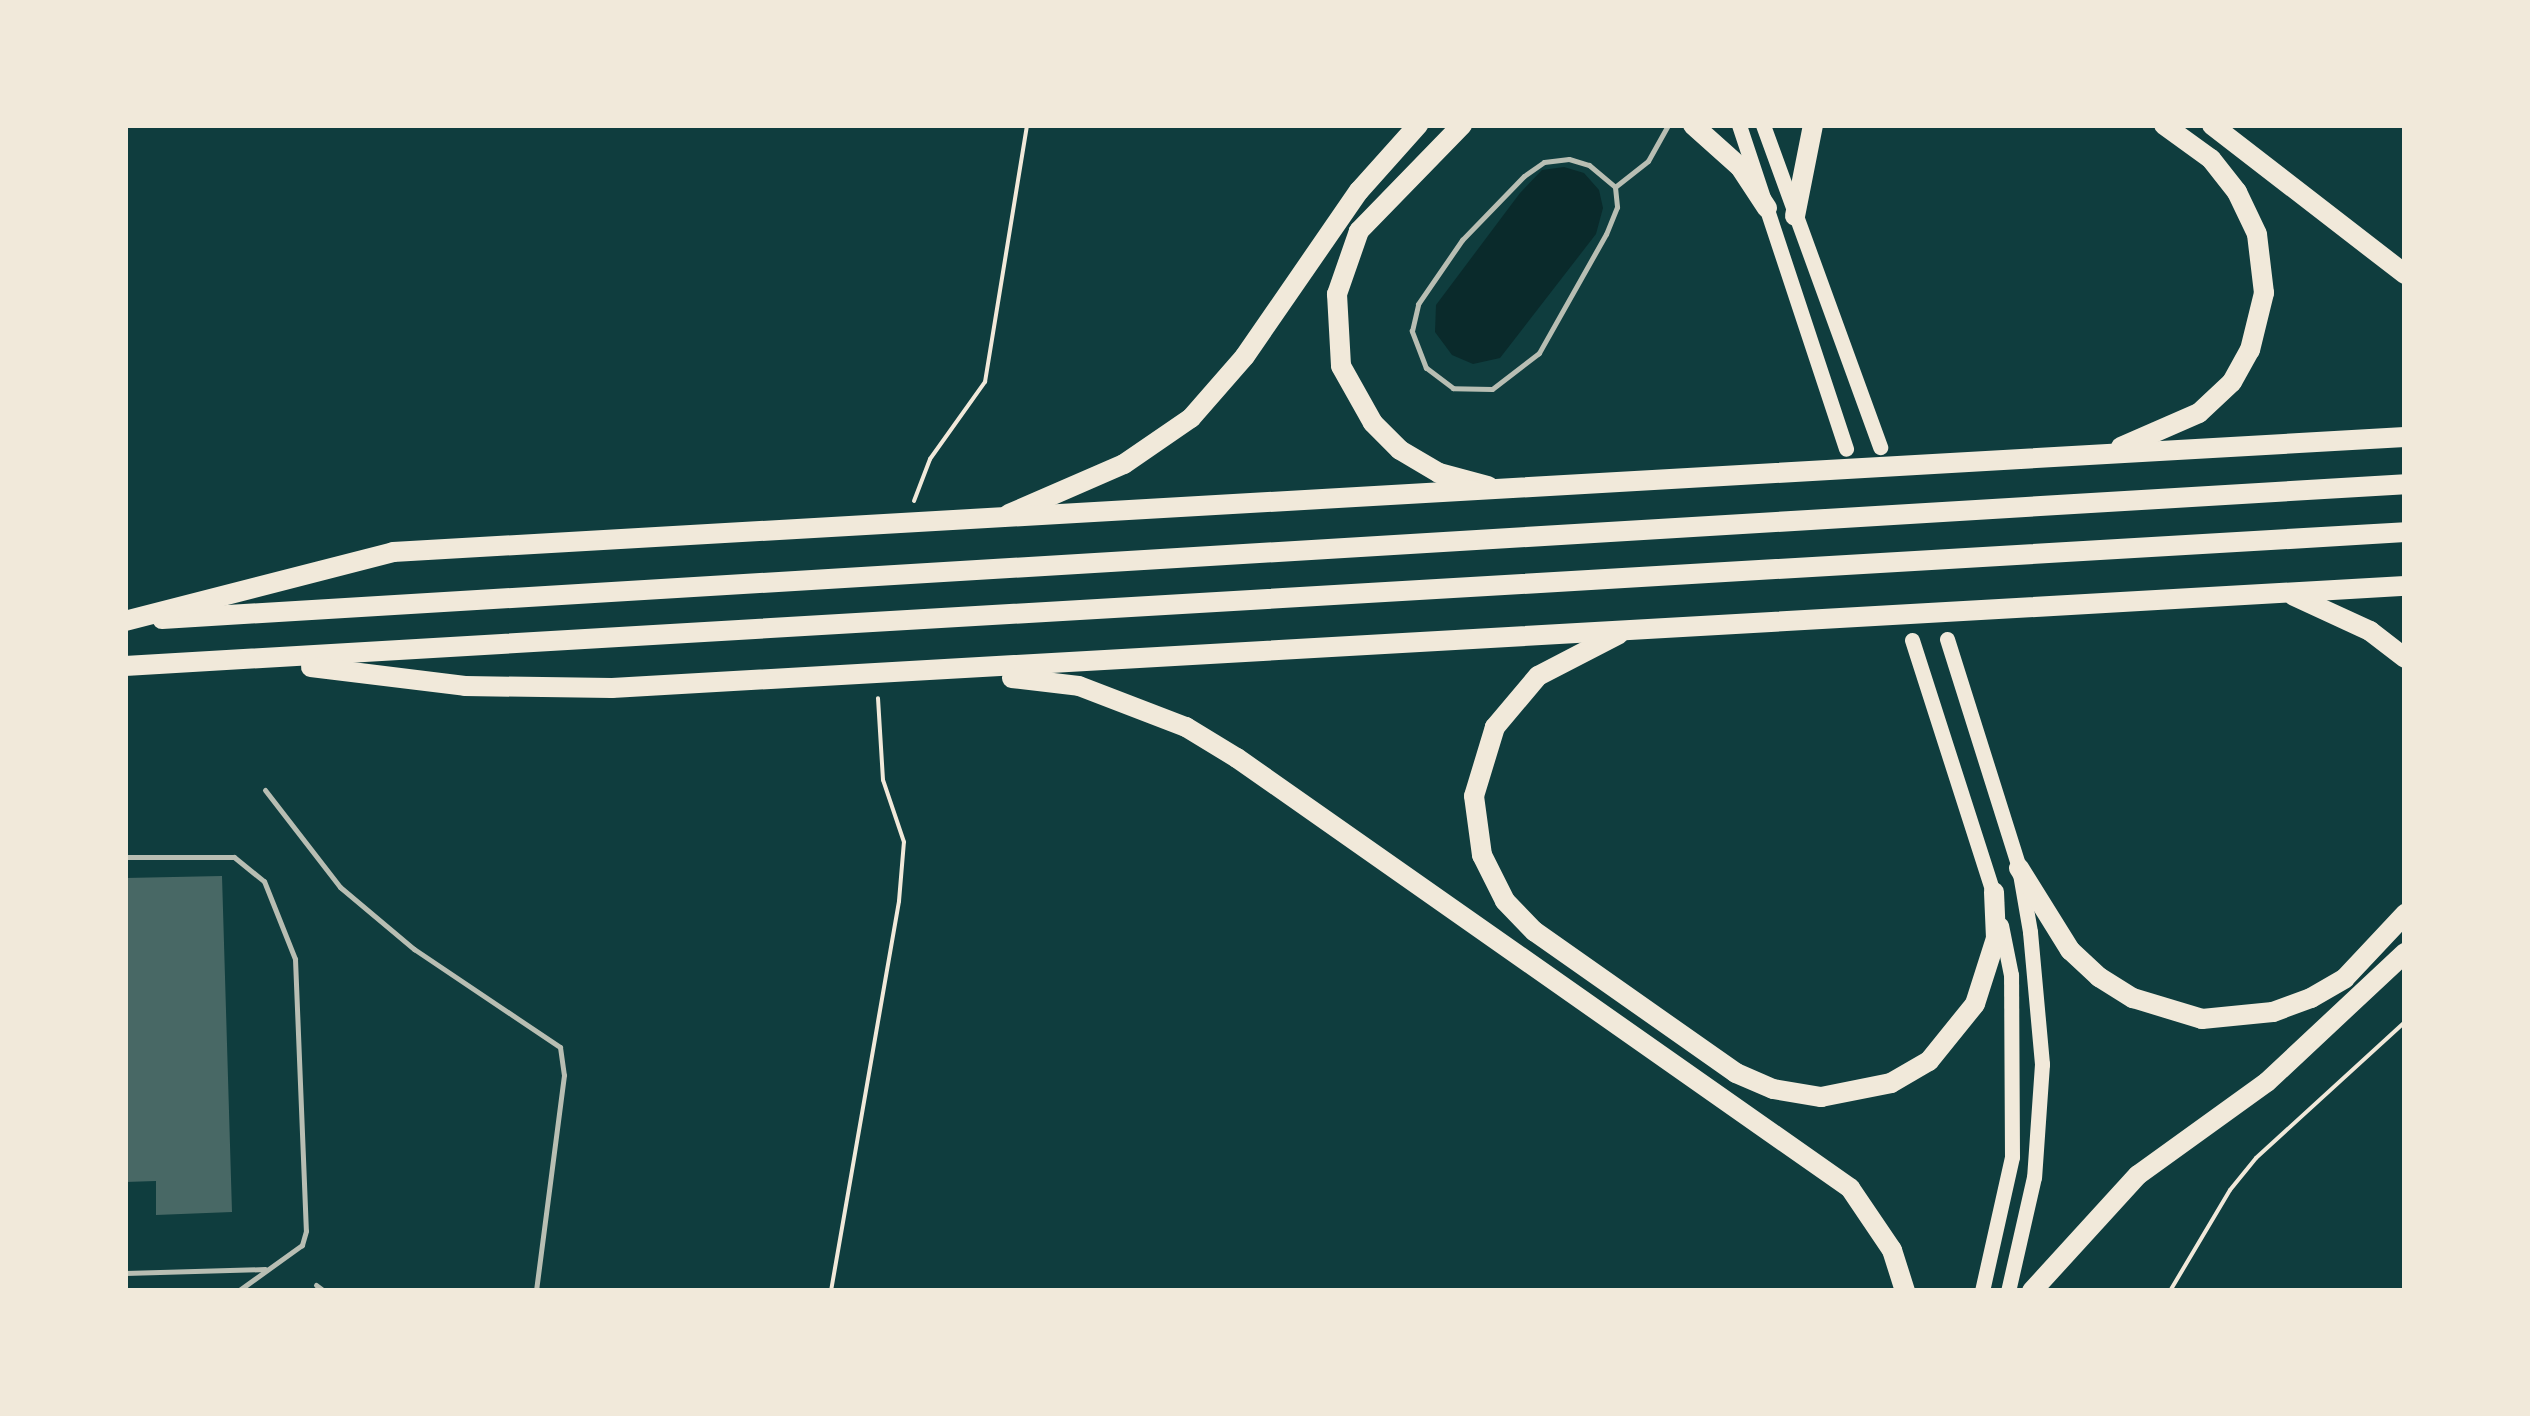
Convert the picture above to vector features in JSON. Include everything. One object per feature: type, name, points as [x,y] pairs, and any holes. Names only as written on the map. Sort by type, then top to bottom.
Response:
[{"type":"highway","points":[[984,523],[1085,485],[1191,418],[1245,356],[1358,191],[1418,125]]},
{"type":"highway","points":[[1462,125],[1359,232],[1336,294],[1342,366],[1372,423],[1400,450],[1439,472],[1514,491]]},
{"type":"highway","points":[[1693,125],[1740,167],[1768,208]]},
{"type":"highway","points":[[1795,216],[1813,125]]},
{"type":"highway","points":[[2077,458],[2153,437],[2200,413],[2240,368],[2261,312],[2260,254],[2238,192],[2211,158],[2164,125]]},
{"type":"highway","points":[[2212,125],[2405,274]]},
{"type":"highway","points":[[125,621],[393,552],[862,526],[915,515],[984,523],[2405,436]]},
{"type":"highway","points":[[125,621],[2405,484]]},
{"type":"highway","points":[[125,666],[899,625],[2405,532]]},
{"type":"highway","points":[[258,660],[508,688],[836,678],[2405,586]]},
{"type":"highway","points":[[2282,593],[2370,631],[2405,658]]},
{"type":"highway","points":[[1625,631],[1538,676],[1496,727],[1481,762],[1474,796],[1482,855],[1505,901],[1534,931],[1736,1073],[1773,1090],[1821,1097],[1891,1083],[1930,1060],[1975,1004],[1996,938],[1994,892]]},
{"type":"highway","points":[[956,672],[1079,686],[1186,727],[1237,758],[1850,1188],[1892,1250],[1905,1291]]},
{"type":"highway","points":[[2019,868],[2070,950],[2099,977],[2133,998],[2202,1019],[2273,1012],[2311,998],[2345,978],[2405,914]]},
{"type":"highway","points":[[2032,1291],[2138,1176],[2267,1082],[2405,952]]},
{"type":"main road","points":[[1739,125],[1846,449]]},
{"type":"main road","points":[[1763,125],[1880,447]]},
{"type":"main road","points":[[1947,639],[2019,868],[2042,1064],[2034,1177],[2008,1291]]},
{"type":"main road","points":[[1912,640],[1994,892],[2011,975],[2012,1157],[1982,1291]]},
{"type":"lane","points":[[1615,187],[1648,161],[1668,125]]},
{"type":"lane","points":[[1569,158],[1589,164],[1615,187],[1617,207],[1606,234],[1539,353],[1492,389],[1453,388],[1426,368],[1412,331],[1418,304],[1462,240],[1524,176],[1544,162],[1569,158]]},
{"type":"lane","points":[[265,790],[340,887],[414,949],[560,1047],[564,1075],[536,1291]]},
{"type":"lane","points":[[125,857],[234,857],[264,881],[288,932],[295,959],[306,1231],[302,1245],[238,1291]]},
{"type":"lane","points":[[125,1273],[268,1268]]},
{"type":"lane","points":[[316,1285],[324,1291]]},
{"type":"path","points":[[915,515],[916,490],[950,426],[985,382],[1028,125]]},
{"type":"path","points":[[831,1291],[899,900],[904,842],[883,780],[878,698]]},
{"type":"path","points":[[2170,1291],[2230,1190],[2256,1158],[2405,1022]]},
{"type":"water","points":[[1564,167],[1584,173],[1599,190],[1603,208],[1596,234],[1500,358],[1473,364],[1452,355],[1435,332],[1436,305],[1520,193],[1542,170]]},
{"type":"building","points":[[222,876],[232,1212],[156,1215],[156,1181],[125,1182],[125,878]]}]
